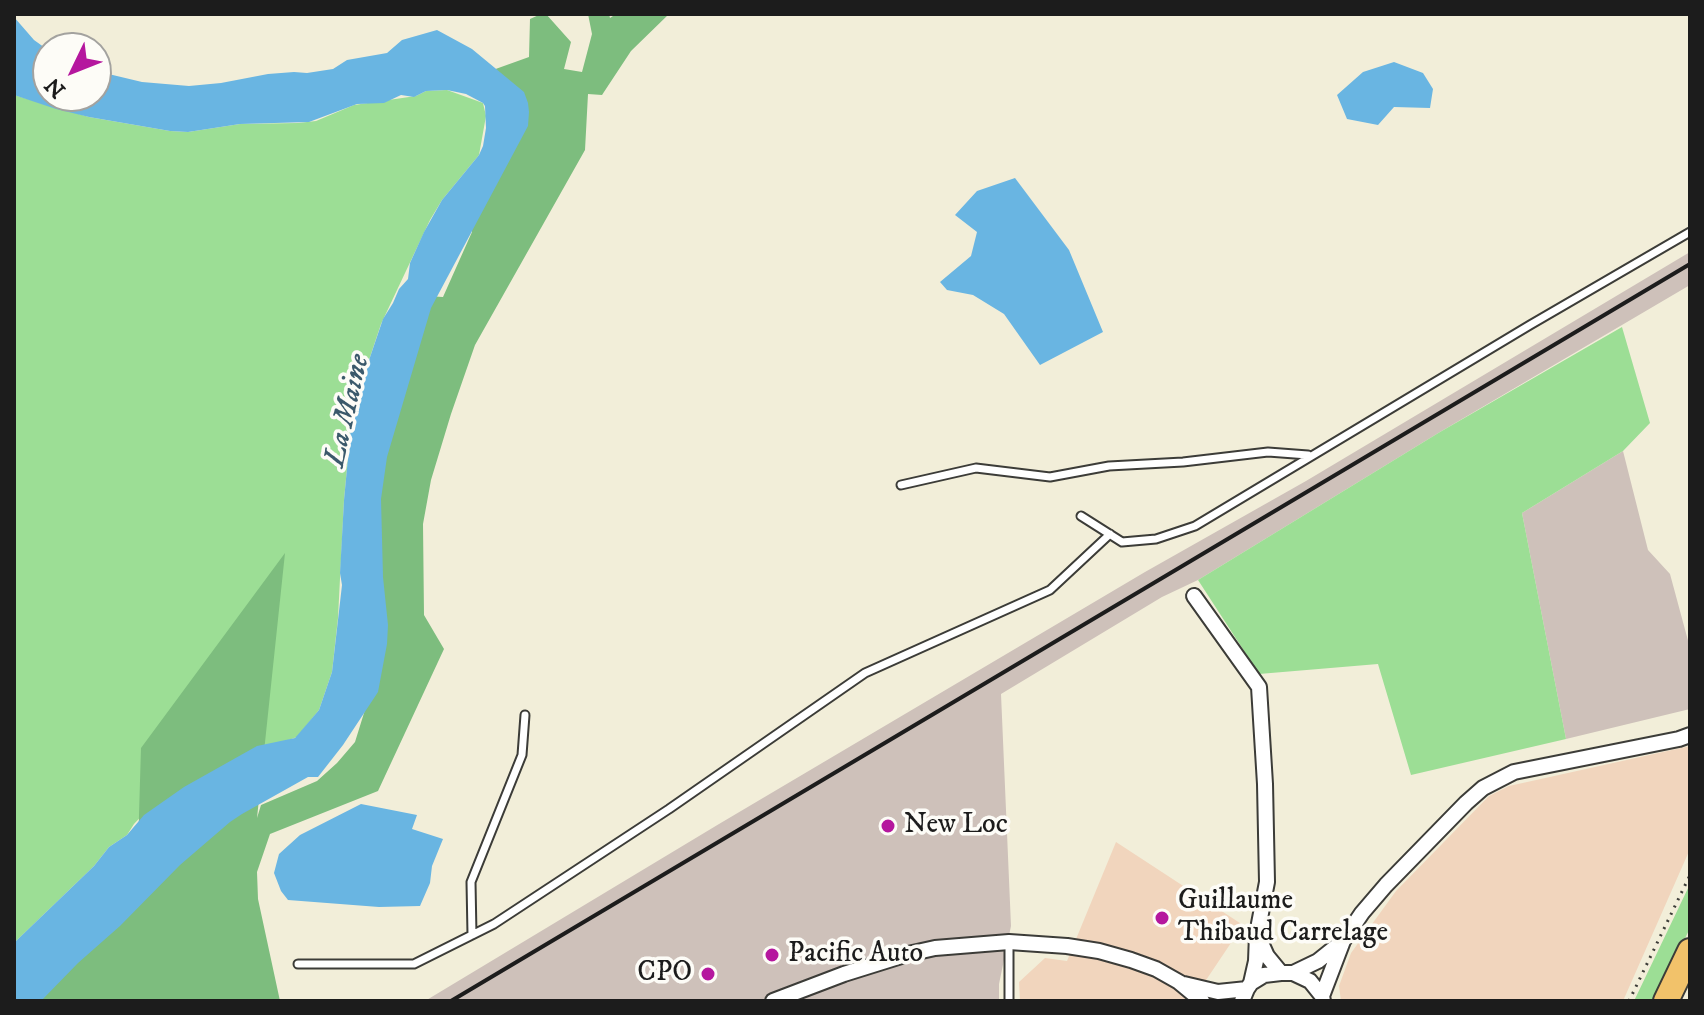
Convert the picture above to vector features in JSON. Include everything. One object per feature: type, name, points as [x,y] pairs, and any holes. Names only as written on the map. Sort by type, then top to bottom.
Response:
[{"type":"main road","points":[[1666,1001],[1690,951]]},
{"type":"street","points":[[1194,596],[1259,687],[1267,882],[1257,934],[1256,961],[1247,991]]},
{"type":"street","points":[[1323,998],[1343,941],[1362,913],[1483,788],[1514,772],[1690,735]]},
{"type":"street","points":[[1257,934],[1267,956],[1287,973],[1310,981],[1323,998]]},
{"type":"street","points":[[1179,982],[1218,992],[1247,991],[1264,975],[1287,973],[1318,961],[1343,941]]},
{"type":"street","points":[[773,1001],[908,954],[935,948],[1009,942],[1035,942],[1099,951],[1156,969],[1179,982],[1202,1001]]},
{"type":"lane","points":[[1081,516],[1122,542],[1156,539],[1195,526],[1690,232]]},
{"type":"lane","points":[[901,485],[976,468],[1050,477],[1109,466],[1183,462],[1268,452],[1311,455]]},
{"type":"lane","points":[[298,964],[414,964],[494,924],[669,809],[865,673],[1050,590],[1110,534]]},
{"type":"lane","points":[[472,935],[471,882],[522,755],[525,715]]},
{"type":"lane","points":[[1009,942],[1009,1001]]},
{"type":"path","points":[[1629,1001],[1690,875]]},
{"type":"shaded area","points":[[1690,252],[1690,285],[1440,432],[1198,580],[1162,597],[1001,694],[1011,926],[999,984],[999,1001],[425,1001],[719,824],[1145,572],[1306,481]]},
{"type":"shaded area","points":[[1623,451],[1648,550],[1670,574],[1690,648],[1690,709],[1566,739],[1522,513]]},
{"type":"shaded area","points":[[1690,746],[1690,849],[1623,1001],[1341,1001],[1339,986],[1351,953],[1396,891],[1489,796],[1509,786]]},
{"type":"shaded area","points":[[1116,842],[1243,925],[1192,1001],[1020,1001],[1019,982],[1045,958],[1067,961]]},
{"type":"green space","points":[[546,14],[571,42],[564,69],[582,72],[592,34],[588,14],[609,14],[610,18],[616,14],[669,14],[631,51],[602,95],[588,94],[585,150],[475,345],[431,480],[423,524],[424,615],[444,649],[378,791],[270,834],[257,872],[258,899],[280,1001],[23,1001],[137,882],[141,748],[285,553],[257,818],[261,805],[317,781],[355,742],[373,684],[377,470],[426,296],[443,297],[472,232],[469,211],[521,124],[490,71],[529,57],[530,19]]},
{"type":"green space","points":[[447,90],[483,103],[486,116],[479,155],[442,200],[430,220],[381,324],[367,366],[351,426],[332,672],[319,710],[297,737],[175,780],[127,835],[109,847],[94,866],[14,943],[14,95],[32,100],[32,112],[72,112],[188,132],[240,124],[316,121],[354,105],[416,96],[426,91]]},
{"type":"green space","points":[[1622,327],[1650,423],[1623,451],[1522,513],[1566,739],[1411,775],[1378,664],[1259,674],[1198,580],[1440,432]]},
{"type":"green space","points":[[1690,884],[1690,928],[1655,1001],[1634,1001]]},
{"type":"water","points":[[14,17],[32,38],[32,101],[14,95]]},
{"type":"water","points":[[437,30],[472,49],[524,92],[529,112],[528,126],[431,308],[387,457],[381,499],[388,625],[378,692],[318,777],[308,777],[230,822],[180,865],[41,1001],[14,1001],[14,943],[94,866],[109,847],[127,835],[144,815],[184,787],[257,746],[295,738],[319,710],[332,672],[342,585],[344,500],[351,426],[367,366],[383,319],[408,279],[410,263],[424,232],[442,200],[479,155],[486,128],[483,103],[466,94],[447,90],[426,91],[414,97],[401,95],[384,103],[357,104],[309,122],[240,124],[188,132],[68,112],[112,112],[112,75],[142,82],[189,86],[268,74],[307,73],[333,69],[347,60],[387,53],[402,40]]},
{"type":"water","points":[[1394,62],[1423,73],[1433,89],[1430,108],[1394,107],[1378,125],[1347,119],[1337,95],[1363,72]]},
{"type":"water","points":[[1015,178],[1069,250],[1103,332],[1040,365],[1004,314],[973,295],[947,290],[940,282],[971,256],[977,232],[955,215],[977,191]]},
{"type":"water","points":[[361,804],[417,815],[412,829],[443,839],[420,906],[379,907],[288,900],[274,873],[279,854],[300,835]]},
{"type":"railway","points":[[451,1001],[1690,264]]},
{"type":"place","name":"New Loc","points":[[888,826]]},
{"type":"place","name":"Guillaume Thibaud Carrelage","points":[[1162,918]]},
{"type":"place","name":"Pacific Auto","points":[[772,955]]},
{"type":"place","name":"CPO","points":[[708,974]]},
{"type":"water label","name":"La Maine","points":[[349,411]]}]
